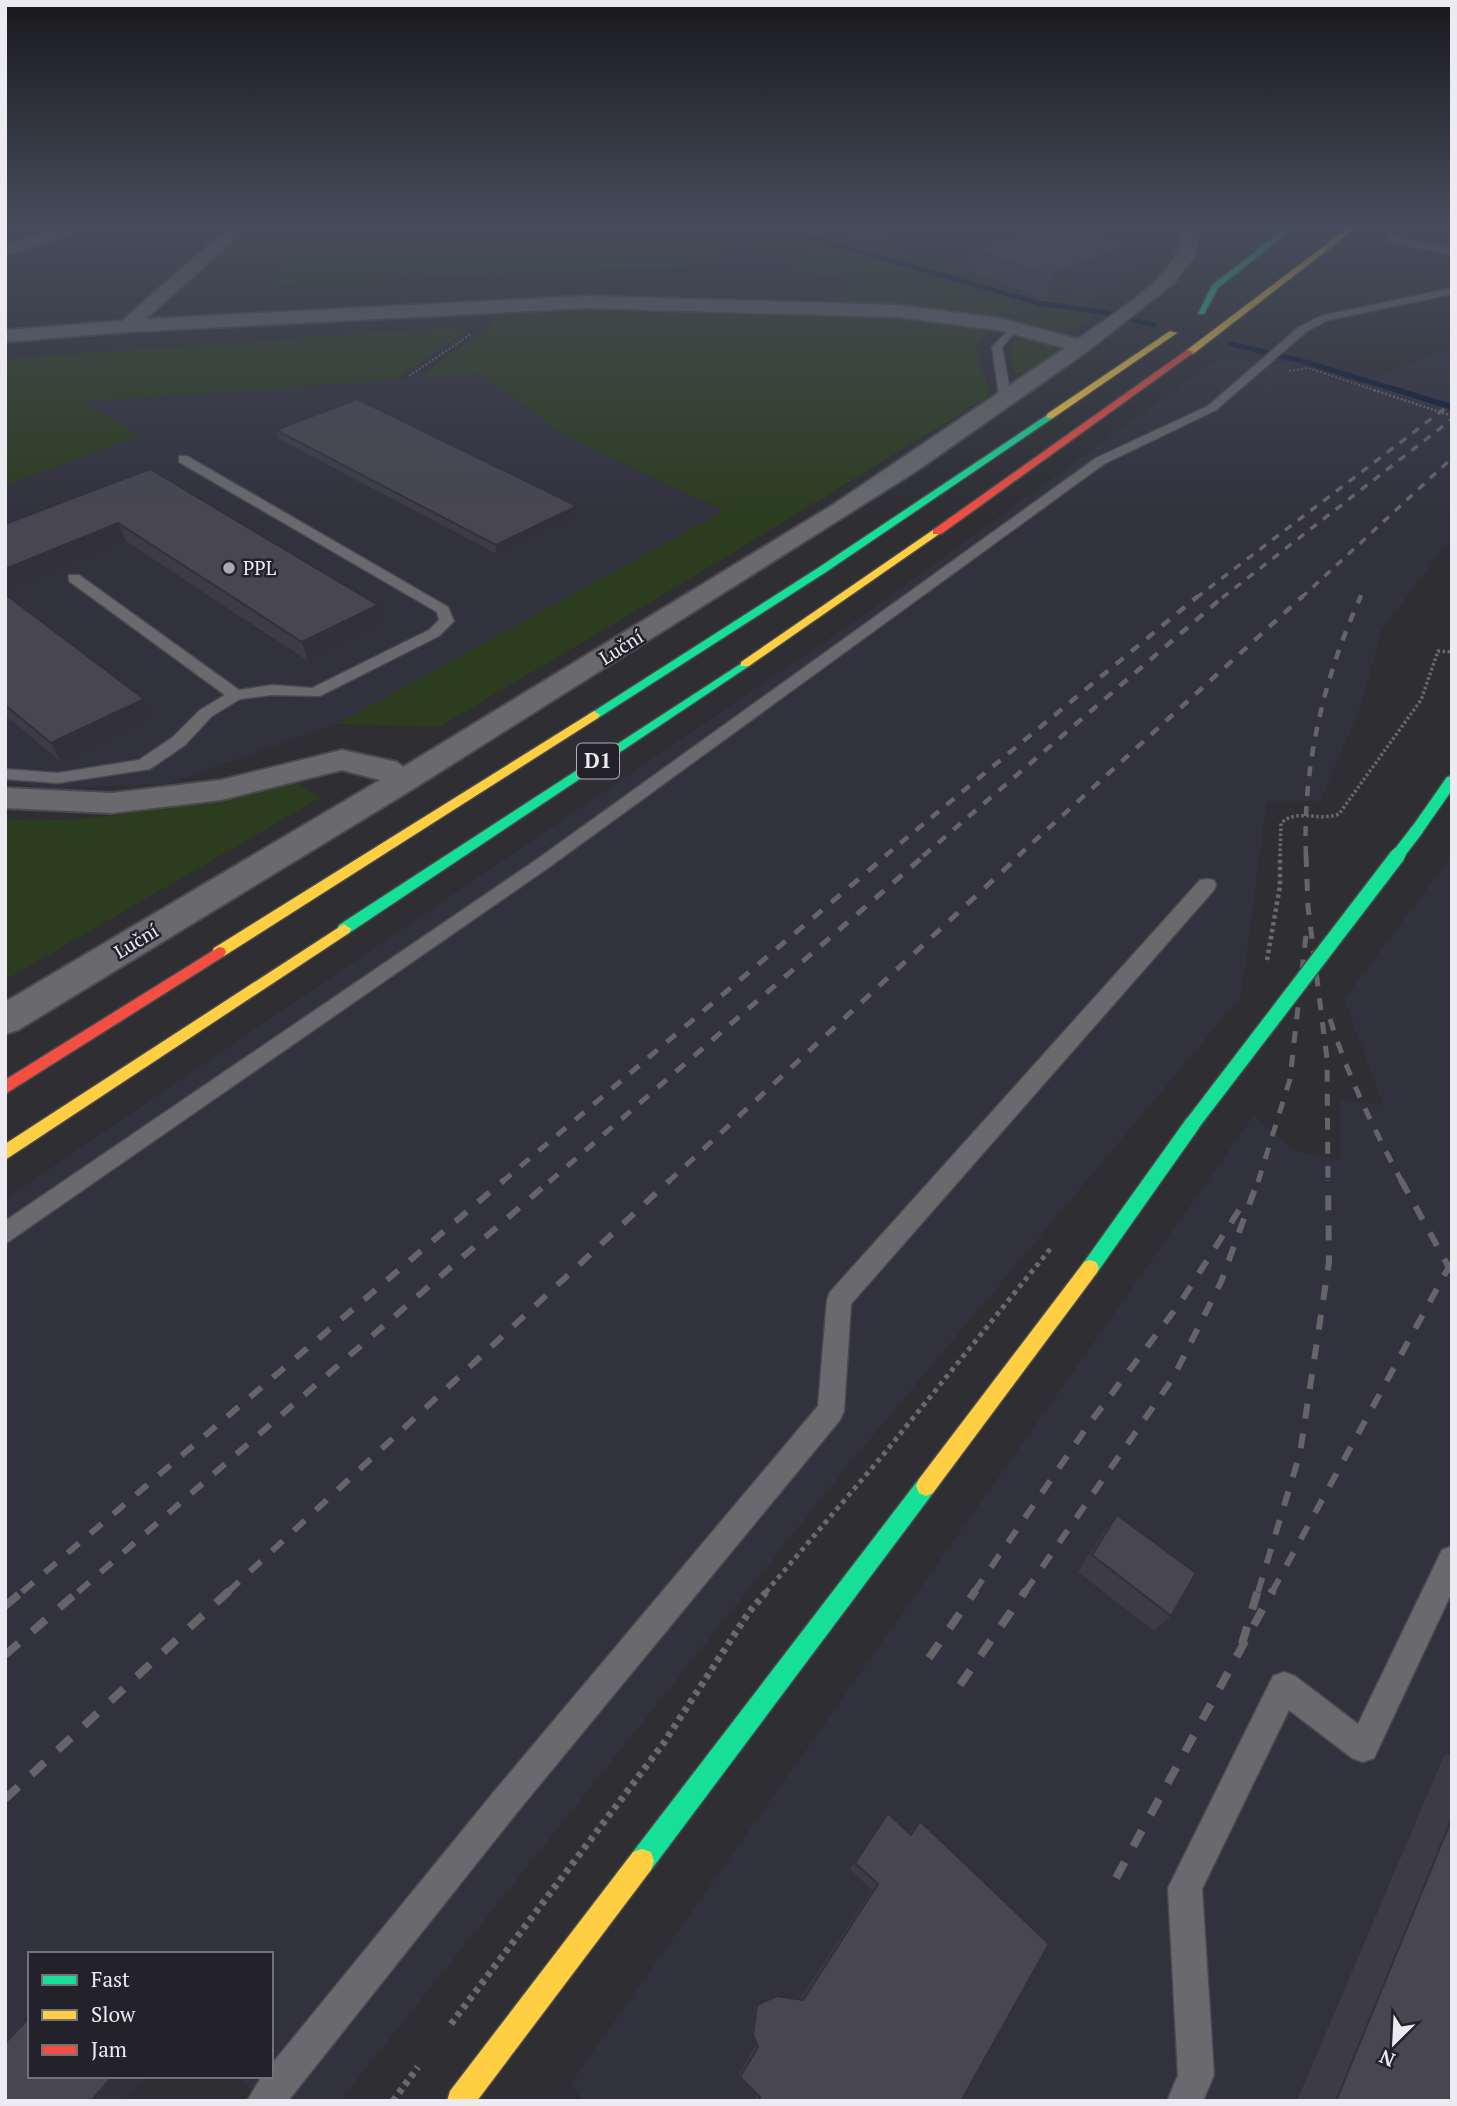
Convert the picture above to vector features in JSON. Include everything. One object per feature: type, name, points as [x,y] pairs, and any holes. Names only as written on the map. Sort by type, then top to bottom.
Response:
[{"type":"main road","name":"D1","points":[[5,1088],[811,578],[1183,325]]},
{"type":"main road","name":"D1","points":[[5,1153],[828,609],[1226,325]]},
{"type":"main road","points":[[460,2101],[1044,1330],[1193,1123],[1417,830],[1452,780]]},
{"type":"street","points":[[5,336],[140,325]]},
{"type":"street","points":[[999,325],[1091,339]]},
{"type":"street","name":"Luční","points":[[5,1020],[402,782],[768,556],[1006,401],[1109,325]]},
{"type":"street","points":[[5,798],[112,803],[221,790],[342,760],[386,769],[402,782]]},
{"type":"lane","points":[[5,1234],[542,864],[1059,489],[1100,461],[1212,408],[1310,325]]},
{"type":"lane","points":[[1006,401],[997,347],[1014,328]]},
{"type":"lane","points":[[5,774],[58,778],[144,765],[179,741],[206,713],[236,695],[272,690],[314,693],[434,633],[447,621],[443,610],[183,459]]},
{"type":"lane","points":[[74,578],[236,695]]},
{"type":"lane","points":[[265,2101],[508,1799],[831,1411],[839,1300],[1170,931],[1208,885]]},
{"type":"lane","points":[[1185,2101],[1196,2075],[1185,1888],[1272,1710],[1284,1687],[1363,1747],[1452,1560]]},
{"type":"path","points":[[409,376],[484,325]]},
{"type":"path","points":[[1296,371],[1308,368],[1452,416]]},
{"type":"path","points":[[1265,971],[1280,886],[1281,823],[1284,818],[1296,815],[1324,819],[1339,814],[1421,700],[1438,651],[1452,652]]},
{"type":"path","points":[[443,2034],[663,1744],[748,1612],[883,1455],[1057,1240]]},
{"type":"path","points":[[393,2101],[426,2056]]},
{"type":"shaded area","points":[[1452,348],[1452,537],[1381,632],[1361,706],[1320,801],[1267,801],[1241,997],[846,1468],[340,2101],[257,2101],[241,2078],[273,2078],[273,1952],[28,1952],[28,2062],[5,2086],[5,1199],[859,618],[1219,358],[1285,364],[1352,386]]},
{"type":"shaded area","points":[[481,374],[564,435],[724,511],[337,724],[167,784],[53,789],[5,783],[5,485],[139,435],[80,402]]},
{"type":"shaded area","points":[[1452,855],[1452,2101],[583,2101],[570,2084],[1254,1115],[1293,1150],[1340,1160],[1340,1100],[1383,1105],[1344,999]]},
{"type":"green space","points":[[969,325],[989,328],[975,349],[991,395],[693,577],[439,727],[337,724],[724,511],[564,435],[481,374],[418,378],[490,326]]},
{"type":"green space","points":[[1029,325],[1082,325],[1066,332]]},
{"type":"green space","points":[[473,326],[395,380],[82,402],[140,435],[5,486],[5,359]]},
{"type":"green space","points":[[1034,339],[1052,344],[1057,352],[1030,372],[1018,373],[1013,370],[1009,347],[1015,341]]},
{"type":"green space","points":[[291,780],[320,798],[5,980],[5,819],[78,819],[114,815]]},
{"type":"building","points":[[357,399],[577,506],[496,545],[276,430]]},
{"type":"building","name":"PPL","points":[[150,469],[378,605],[302,642],[118,523],[5,569],[5,524]]},
{"type":"building","points":[[5,594],[144,699],[51,743],[5,705]]},
{"type":"building","points":[[1117,1515],[1196,1573],[1171,1616],[1092,1555]]},
{"type":"building","points":[[888,1813],[911,1835],[920,1821],[1049,1944],[961,2101],[758,2101],[760,2097],[740,2077],[758,2047],[753,2035],[757,2005],[777,1996],[803,2000],[878,1884],[855,1863]]},
{"type":"building","points":[[1452,1818],[1452,2101],[1336,2101]]},
{"type":"building","points":[[28,2019],[28,2078],[111,2078],[91,2101],[5,2101],[5,2043]]},
{"type":"waterway","points":[[1231,344],[1302,361],[1403,392]]},
{"type":"waterway","points":[[1397,390],[1452,407]]},
{"type":"railway","points":[[1196,598],[1452,403]]},
{"type":"railway","points":[[1222,598],[1452,419]]},
{"type":"railway","points":[[1301,598],[1452,458]]},
{"type":"railway","points":[[885,856],[1198,596]]},
{"type":"railway","points":[[923,856],[1224,596]]},
{"type":"railway","points":[[1018,856],[1303,596]]},
{"type":"railway","points":[[1306,855],[1308,790],[1318,723],[1336,658],[1361,596]]},
{"type":"railway","points":[[502,1182],[887,855]]},
{"type":"railway","points":[[549,1182],[925,855]]},
{"type":"railway","points":[[668,1182],[1020,855]]},
{"type":"railway","points":[[1306,855],[1308,907],[1327,1059],[1328,1182]]},
{"type":"railway","points":[[1258,1182],[1290,1079],[1306,935]]},
{"type":"railway","points":[[1330,1019],[1362,1102],[1402,1182]]},
{"type":"railway","points":[[22,1592],[504,1180]]},
{"type":"railway","points":[[78,1592],[551,1180]]},
{"type":"railway","points":[[228,1592],[670,1180]]},
{"type":"railway","points":[[1025,1592],[1173,1378],[1221,1282],[1258,1180]]},
{"type":"railway","points":[[1258,1592],[1300,1453],[1329,1262],[1328,1180]]},
{"type":"railway","points":[[1401,1180],[1449,1267]]},
{"type":"railway","points":[[974,1592],[1089,1424],[1180,1303],[1241,1207]]},
{"type":"railway","points":[[1449,1267],[1452,1261]]},
{"type":"railway","points":[[1272,1592],[1449,1267]]},
{"type":"railway","points":[[1449,1267],[1452,1273]]},
{"type":"railway","points":[[5,1606],[24,1590]]},
{"type":"railway","points":[[5,1655],[80,1590]]},
{"type":"railway","points":[[5,1799],[230,1590]]},
{"type":"railway","points":[[929,1658],[976,1590]]},
{"type":"railway","points":[[960,1685],[1026,1590]]},
{"type":"railway","points":[[1242,1644],[1258,1590]]},
{"type":"railway","points":[[1116,1878],[1273,1590]]},
{"type":"traffic: fast","points":[[594,715],[822,570],[1050,416]]},
{"type":"traffic: fast","points":[[344,929],[745,664]]},
{"type":"traffic: fast","points":[[1417,830],[1452,780]]},
{"type":"traffic: fast","points":[[1193,1123],[1417,830]]},
{"type":"traffic: fast","points":[[1090,1268],[1193,1123]]},
{"type":"traffic: fast","points":[[642,1861],[926,1486]]},
{"type":"traffic: slow","points":[[1190,352],[1225,325]]},
{"type":"traffic: slow","points":[[1050,416],[1173,333]]},
{"type":"traffic: slow","points":[[745,664],[937,532]]},
{"type":"traffic: slow","points":[[219,952],[594,715]]},
{"type":"traffic: slow","points":[[5,1153],[344,929]]},
{"type":"traffic: slow","points":[[926,1486],[1090,1268]]},
{"type":"traffic: slow","points":[[460,2101],[642,1861]]},
{"type":"traffic: jam","points":[[937,532],[1190,352]]},
{"type":"traffic: jam","points":[[5,1088],[219,952]]},
{"type":"place","name":"PPL","points":[[229,568]]}]
